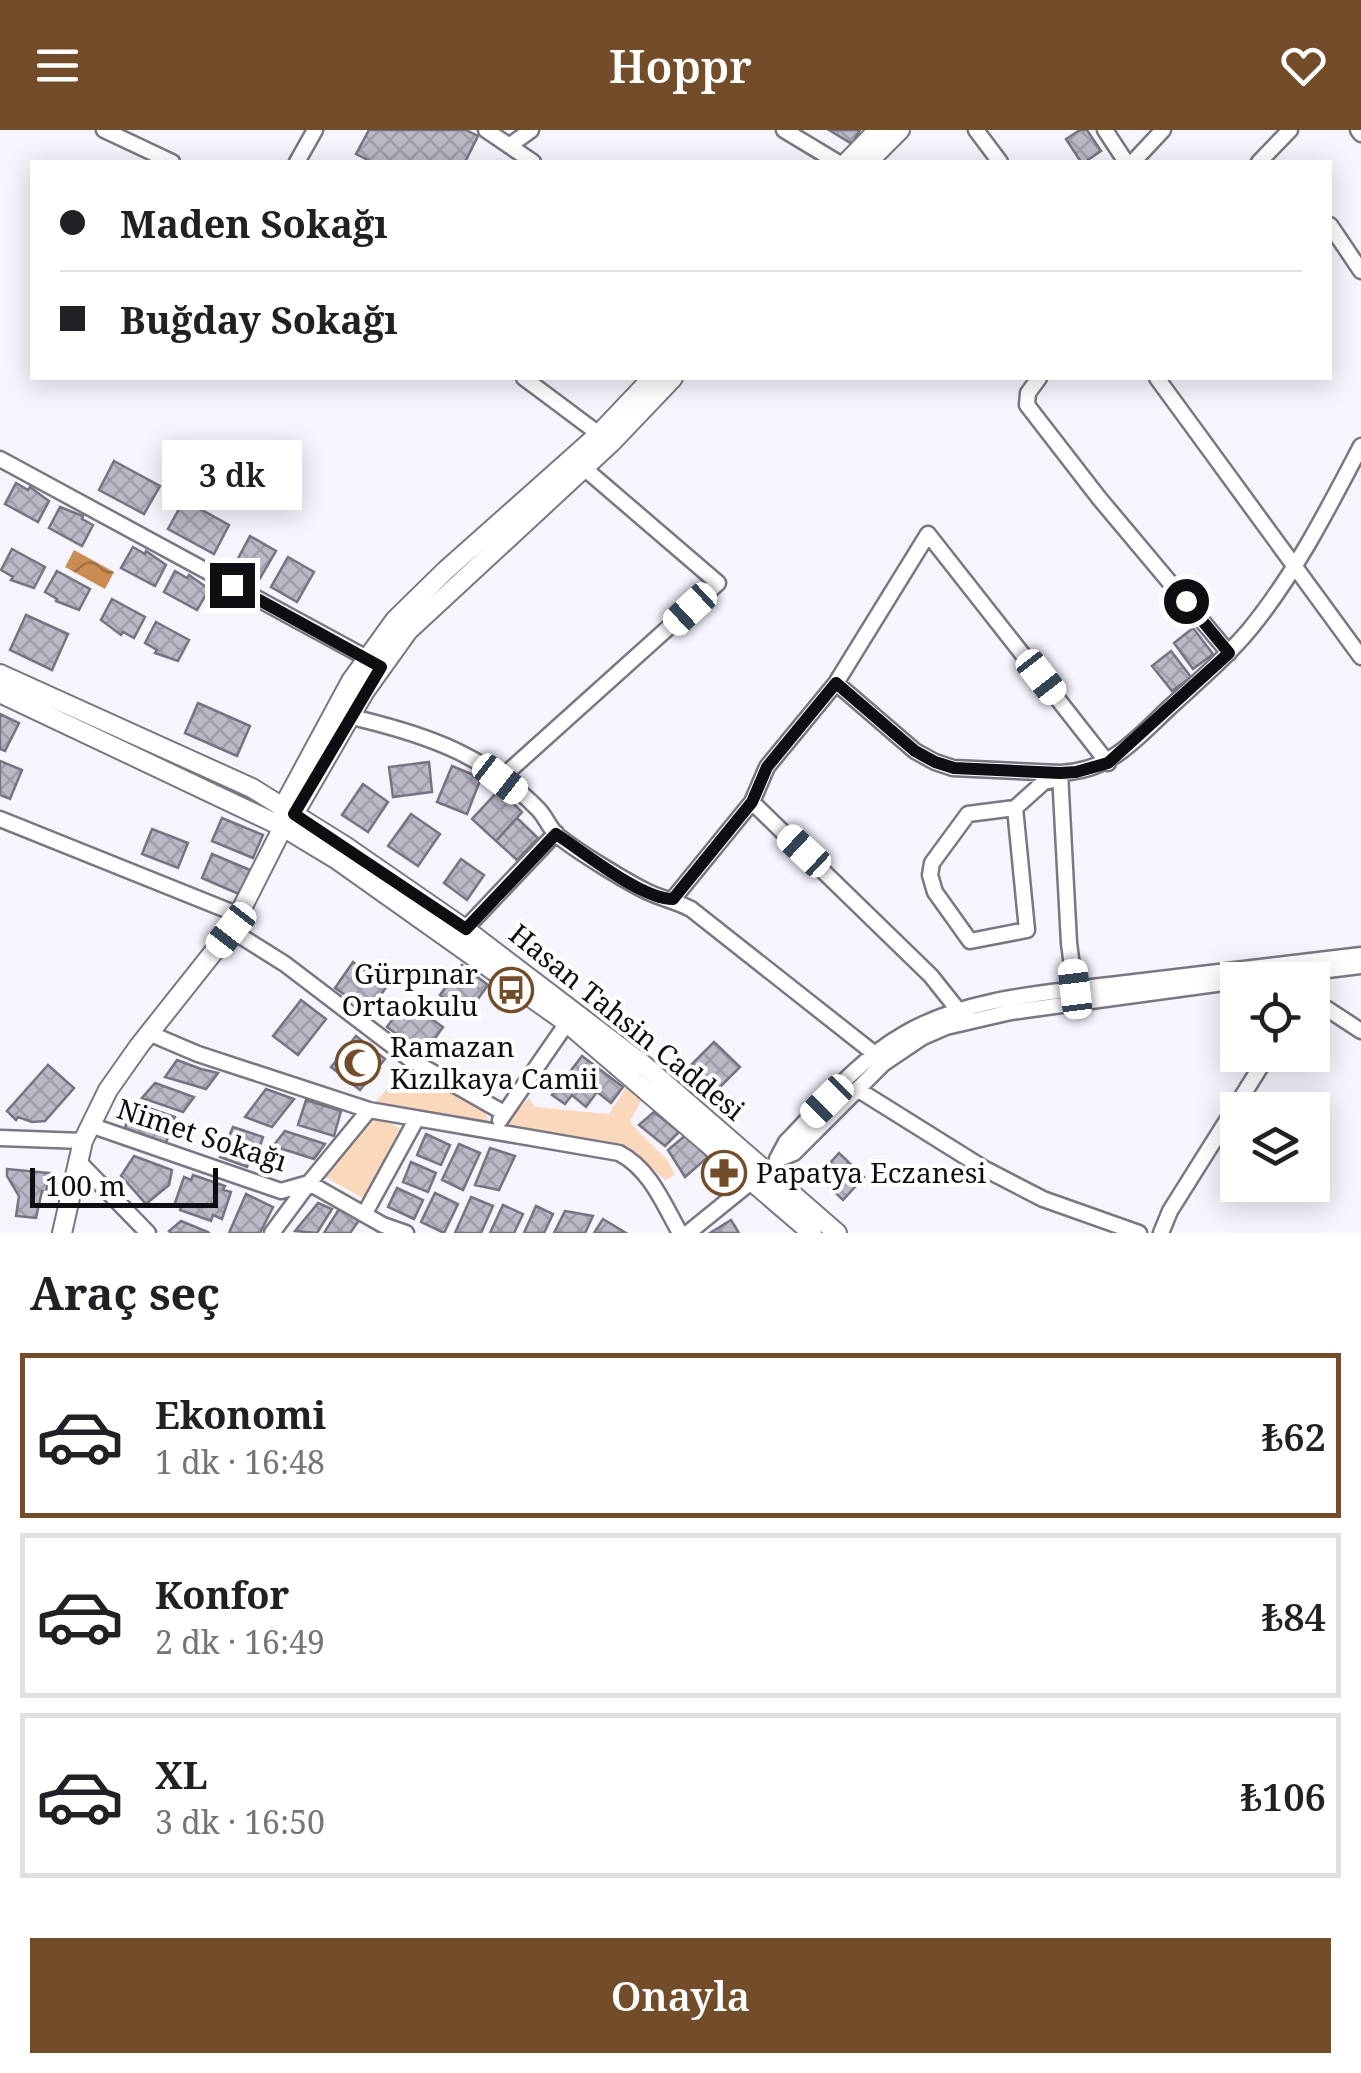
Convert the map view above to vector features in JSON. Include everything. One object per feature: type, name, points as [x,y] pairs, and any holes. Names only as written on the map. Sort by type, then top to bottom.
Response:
[{"type":"main road","points":[[850,160],[878,130]]},
{"type":"main road","points":[[870,160],[900,130]]},
{"type":"main road","points":[[373,662],[584,468],[650,380]]},
{"type":"main road","points":[[62,1233],[78,1160],[108,1090],[235,923],[287,816],[396,620],[445,571],[671,380]]},
{"type":"main road","name":"Hasan Tahsin Caddesi","points":[[0,674],[252,788],[336,859],[765,1170],[812,1233]]},
{"type":"main road","name":"Hasan Tahsin Caddesi","points":[[0,694],[287,816],[466,929],[645,1066],[837,1233]]},
{"type":"street","points":[[104,130],[168,160]]},
{"type":"street","points":[[298,160],[316,130]]},
{"type":"street","points":[[486,130],[531,160]]},
{"type":"street","points":[[508,146],[531,130]]},
{"type":"street","points":[[784,130],[833,160]]},
{"type":"street","points":[[976,130],[998,160]]},
{"type":"street","points":[[1106,130],[1128,160]]},
{"type":"street","points":[[1132,160],[1163,130]]},
{"type":"street","points":[[1262,160],[1290,130]]},
{"type":"street","points":[[1276,147],[1286,160]]},
{"type":"street","points":[[1332,229],[1361,271]]},
{"type":"street","points":[[527,380],[605,438]]},
{"type":"street","points":[[1038,380],[1028,393],[1028,405],[1229,653]]},
{"type":"street","points":[[1159,380],[1361,658]]},
{"type":"street","points":[[1015,808],[1027,930],[970,942],[932,887],[932,863],[968,814],[1015,808],[1044,782],[1108,763],[1229,653],[1316,532],[1361,446]]},
{"type":"street","points":[[0,459],[373,662]]},
{"type":"street","points":[[500,779],[718,582],[584,468]]},
{"type":"street","points":[[673,899],[752,802],[767,767],[836,683],[928,534],[1108,763]]},
{"type":"street","points":[[836,683],[915,751],[935,762],[954,768],[1060,776]]},
{"type":"street","points":[[360,719],[424,735],[473,758],[538,809],[556,834],[645,890],[673,899],[880,1058]]},
{"type":"street","points":[[1060,776],[1069,943],[1076,996]]},
{"type":"street","points":[[752,802],[906,951],[958,1010]]},
{"type":"street","points":[[0,819],[235,923],[410,1060],[504,1113]]},
{"type":"street","points":[[466,929],[556,834]]},
{"type":"street","points":[[1330,962],[1361,955]]},
{"type":"street","points":[[1330,969],[1361,966]]},
{"type":"street","points":[[765,1170],[786,1142],[903,1034],[958,1010],[1220,980]]},
{"type":"street","points":[[151,1034],[198,1054],[369,1110],[618,1152],[636,1162],[684,1233],[765,1170],[794,1153],[858,1089],[880,1058],[922,1037],[946,1027],[1076,996],[1220,983]]},
{"type":"street","points":[[1330,1011],[1361,1031]]},
{"type":"street","points":[[491,1133],[567,1024]]},
{"type":"street","points":[[1161,1233],[1170,1211],[1257,1072]]},
{"type":"street","points":[[858,1089],[984,1169],[1043,1199],[1138,1233]]},
{"type":"street","points":[[272,1233],[308,1182],[369,1110]]},
{"type":"street","points":[[365,1213],[416,1120]]},
{"type":"street","name":"Nimet Sokağı","points":[[0,1138],[87,1133],[281,1191],[308,1182],[406,1233]]},
{"type":"street","points":[[78,1160],[148,1233]]},
{"type":"shaded area","points":[[405,1067],[484,1108],[488,1121],[484,1125],[418,1115],[376,1102]]},
{"type":"shaded area","points":[[628,1084],[643,1098],[631,1119],[632,1125],[668,1161],[675,1175],[665,1180],[629,1148],[509,1128],[505,1123],[529,1098],[535,1107],[609,1114]]},
{"type":"shaded area","points":[[373,1116],[400,1128],[363,1198],[323,1176]]},
{"type":"water","points":[[74,550],[114,572],[105,589],[65,567]]},
{"type":"building","points":[[369,130],[466,130],[478,136],[466,160],[368,160],[356,154]]},
{"type":"building","points":[[829,130],[860,130],[852,144]]},
{"type":"building","points":[[1087,130],[1101,151],[1088,160],[1080,160],[1066,139]]},
{"type":"building","points":[[114,461],[160,486],[144,514],[99,490]]},
{"type":"building","points":[[16,483],[28,490],[30,487],[49,501],[38,522],[5,504]]},
{"type":"building","points":[[184,500],[229,525],[214,554],[168,529]]},
{"type":"building","points":[[60,507],[83,516],[93,525],[82,546],[49,528]]},
{"type":"building","points":[[250,536],[276,551],[259,580],[234,566]]},
{"type":"building","points":[[133,547],[166,565],[155,586],[121,568]]},
{"type":"building","points":[[12,549],[45,567],[34,588],[11,580],[13,577],[1,570]]},
{"type":"building","points":[[288,557],[314,572],[297,602],[271,587]]},
{"type":"building","points":[[57,571],[90,589],[79,610],[45,592]]},
{"type":"building","points":[[175,571],[187,578],[189,575],[209,589],[197,610],[164,592]]},
{"type":"building","points":[[112,599],[145,617],[134,638],[123,632],[121,635],[101,620]]},
{"type":"building","points":[[26,615],[68,634],[52,670],[10,650]]},
{"type":"building","points":[[156,622],[189,640],[178,661],[155,653],[157,650],[145,643]]},
{"type":"building","points":[[1193,628],[1213,654],[1193,669],[1174,643]]},
{"type":"building","points":[[1171,651],[1191,677],[1172,691],[1152,666]]},
{"type":"building","points":[[198,703],[250,726],[237,756],[185,733]]},
{"type":"building","points":[[0,714],[19,723],[5,751],[0,749]]},
{"type":"building","points":[[0,761],[22,770],[10,799],[0,795]]},
{"type":"building","points":[[429,762],[432,792],[393,797],[389,767]]},
{"type":"building","points":[[452,766],[481,778],[467,814],[437,802]]},
{"type":"building","points":[[363,784],[388,802],[368,832],[342,815]]},
{"type":"building","points":[[499,790],[522,812],[496,841],[472,819]]},
{"type":"building","points":[[411,814],[440,834],[418,866],[388,846]]},
{"type":"building","points":[[222,818],[263,835],[253,858],[212,841]]},
{"type":"building","points":[[517,818],[538,838],[517,860],[496,841]]},
{"type":"building","points":[[152,829],[188,843],[178,868],[142,854]]},
{"type":"building","points":[[212,854],[250,870],[239,894],[202,878]]},
{"type":"building","points":[[461,859],[484,875],[467,900],[444,883]]},
{"type":"building","points":[[353,962],[387,986],[369,1012],[335,988]]},
{"type":"building","points":[[462,965],[488,985],[467,1014],[440,995]]},
{"type":"building","points":[[301,1000],[326,1019],[298,1055],[273,1036]]},
{"type":"building","points":[[406,1001],[443,1027],[424,1054],[387,1027]]},
{"type":"building","name":"Ramazan Kızılkaya Camii","points":[[356,1036],[385,1059],[360,1090],[331,1067]]},
{"type":"building","points":[[714,1042],[740,1067],[716,1091],[690,1066]]},
{"type":"building","points":[[582,1056],[623,1087],[611,1103],[597,1092],[586,1107],[572,1095],[565,1104],[552,1095]]},
{"type":"building","points":[[177,1060],[218,1073],[206,1089],[165,1077]]},
{"type":"building","points":[[48,1065],[74,1088],[45,1121],[18,1117],[16,1120],[7,1111]]},
{"type":"building","points":[[155,1083],[194,1097],[183,1112],[142,1098]]},
{"type":"building","points":[[266,1089],[294,1099],[272,1127],[245,1117]]},
{"type":"building","points":[[306,1100],[341,1111],[334,1136],[298,1125]]},
{"type":"building","points":[[134,1103],[175,1117],[166,1143],[125,1128]]},
{"type":"building","points":[[654,1112],[679,1132],[665,1146],[639,1125]]},
{"type":"building","points":[[233,1127],[263,1137],[257,1155],[252,1154],[247,1167],[220,1157]]},
{"type":"building","points":[[285,1131],[325,1144],[314,1159],[273,1146]]},
{"type":"building","points":[[426,1134],[450,1145],[441,1165],[417,1155]]},
{"type":"building","points":[[687,1134],[708,1157],[685,1177],[668,1150]]},
{"type":"building","points":[[459,1144],[480,1153],[463,1190],[442,1180]]},
{"type":"building","points":[[490,1148],[515,1156],[499,1190],[475,1185]]},
{"type":"building","points":[[839,1153],[864,1177],[843,1200],[818,1176]]},
{"type":"building","points":[[134,1156],[172,1170],[169,1185],[146,1204],[121,1176]]},
{"type":"building","points":[[411,1162],[436,1173],[428,1192],[403,1182]]},
{"type":"building","points":[[7,1169],[50,1173],[36,1218],[16,1216],[19,1196]]},
{"type":"building","points":[[193,1175],[225,1186],[223,1190],[231,1192],[222,1219],[213,1215],[211,1221],[180,1210],[182,1205],[175,1203],[184,1177],[191,1180]]},
{"type":"building","points":[[397,1188],[423,1200],[414,1219],[388,1207]]},
{"type":"building","points":[[435,1193],[458,1204],[444,1233],[421,1222]]},
{"type":"building","points":[[246,1194],[273,1207],[260,1233],[229,1233]]},
{"type":"building","points":[[471,1197],[493,1206],[481,1233],[455,1233]]},
{"type":"building","points":[[318,1203],[332,1209],[317,1233],[295,1231]]},
{"type":"building","points":[[503,1205],[523,1214],[514,1233],[490,1233]]},
{"type":"building","points":[[536,1206],[553,1214],[544,1233],[524,1233]]},
{"type":"building","points":[[339,1209],[360,1219],[350,1233],[324,1233]]},
{"type":"building","points":[[565,1211],[593,1216],[585,1233],[554,1233]]},
{"type":"building","points":[[603,1219],[626,1233],[594,1233]]},
{"type":"building","points":[[731,1220],[739,1233],[710,1233]]},
{"type":"building","points":[[181,1221],[209,1233],[169,1231]]},
{"type":"place","name":"Gürpınar Ortaokulu","points":[[511,990]]},
{"type":"place","name":"Ramazan Kızılkaya Camii","points":[[358,1063]]},
{"type":"place","name":"Papatya Eczanesi","points":[[724,1173]]},
{"type":"route","points":[[232,585],[381,667],[294,814],[466,929],[556,834],[645,890],[673,899],[752,802],[767,767],[836,683],[915,751],[954,768],[1060,773],[1108,763],[1229,653],[1186,601]]}]
